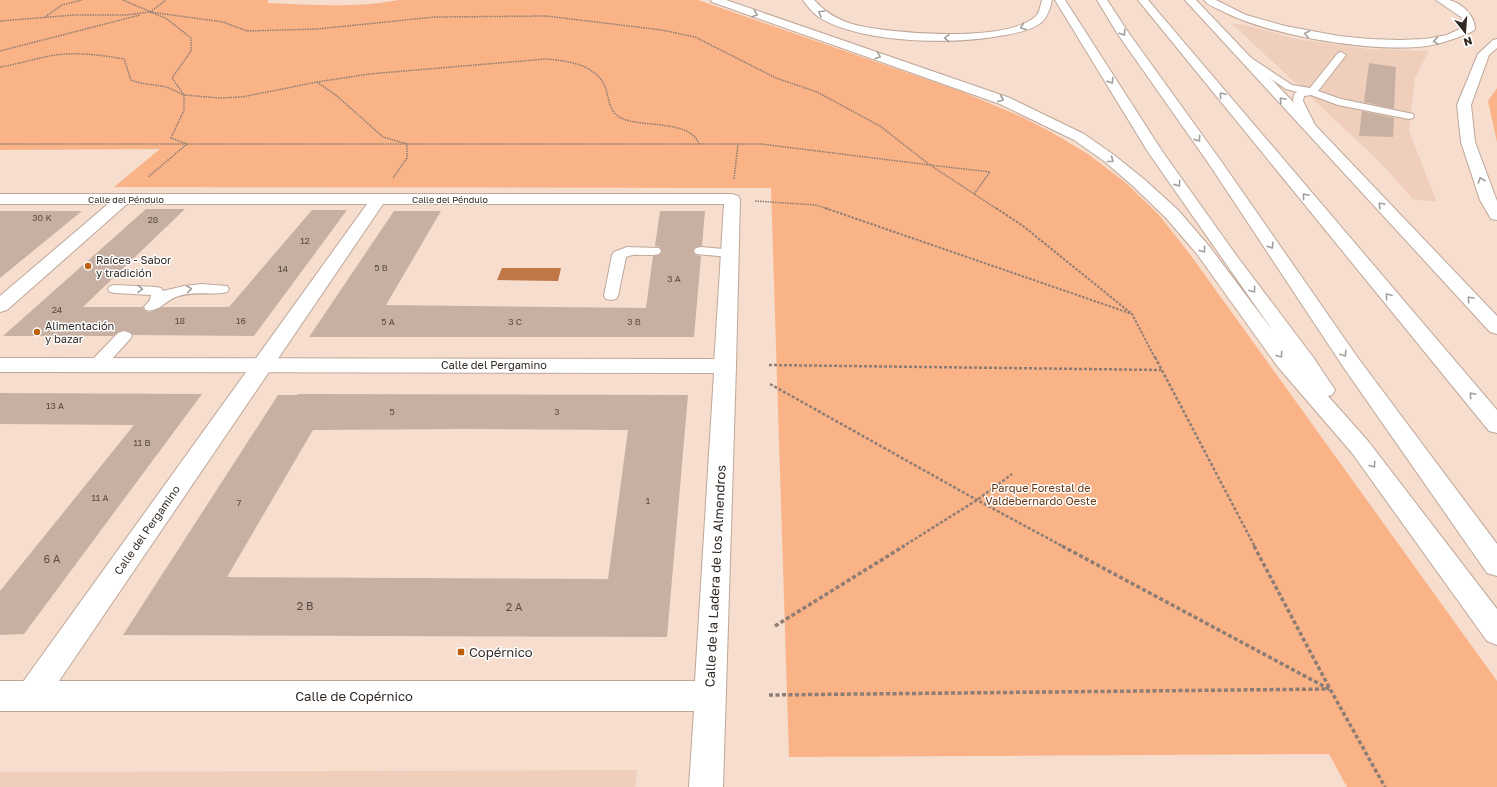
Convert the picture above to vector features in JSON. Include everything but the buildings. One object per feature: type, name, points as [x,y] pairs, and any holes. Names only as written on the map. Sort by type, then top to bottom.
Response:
[{"type":"main road","points":[[717,0],[976,90],[1034,114],[1079,137],[1139,182],[1172,214],[1203,250],[1285,362],[1360,447]]},
{"type":"main road","points":[[808,0],[815,10],[829,18],[866,30],[913,37],[952,38],[986,36],[1021,28],[1036,21],[1043,14],[1047,0]]},
{"type":"main road","points":[[1060,0],[1155,152],[1230,259],[1306,362],[1360,447],[1497,632]]},
{"type":"main road","points":[[1102,0],[1123,33],[1216,164],[1351,364],[1497,565]]},
{"type":"main road","points":[[1143,0],[1497,425]]},
{"type":"main road","points":[[1190,0],[1497,328]]},
{"type":"main road","points":[[1208,0],[1244,17],[1287,30],[1332,38],[1388,43],[1434,41],[1462,35],[1469,30],[1470,23],[1467,17],[1459,9],[1441,0]]},
{"type":"main road","points":[[1497,42],[1484,54],[1464,105],[1468,142],[1488,200],[1497,215]]},
{"type":"main road","points":[[1464,105],[1486,76],[1492,72]]},
{"type":"main road","points":[[725,366],[732,199]]},
{"type":"main road","name":"Calle del Péndulo","points":[[0,200],[732,199]]},
{"type":"main road","points":[[0,306],[122,200]]},
{"type":"main road","name":"Calle del Pergamino","points":[[31,696],[378,200]]},
{"type":"main road","name":"Calle del Pergamino","points":[[0,365],[263,364],[725,366]]},
{"type":"main road","name":"Calle de la Ladera de los Almendros","points":[[706,787],[725,366]]},
{"type":"main road","name":"Calle de Copérnico","points":[[0,696],[709,696]]},
{"type":"lane","points":[[1314,133],[1298,101],[1299,94],[1312,92],[1341,55]]},
{"type":"lane","points":[[1242,56],[1290,87],[1312,92],[1338,102],[1409,116]]},
{"type":"lane","points":[[611,296],[619,255],[627,251],[654,251]]},
{"type":"lane","points":[[701,251],[730,252]]},
{"type":"lane","points":[[115,289],[156,291],[158,296],[154,304],[168,294],[192,288],[222,289]]},
{"type":"lane","points":[[97,365],[124,336]]},
{"type":"path","points":[[45,17],[56,7],[82,0]]},
{"type":"path","points":[[123,0],[167,19],[191,38],[191,51],[172,78],[184,95],[184,110],[171,138],[187,144]]},
{"type":"path","points":[[0,51],[32,42],[97,28],[150,12],[166,0]]},
{"type":"path","points":[[0,21],[74,15],[126,16],[150,12],[223,22],[247,31],[317,28],[435,18],[546,16],[662,30],[695,37],[776,78],[817,92],[848,107],[880,126],[930,165],[1023,226],[1132,314],[1330,689],[1386,787]]},
{"type":"path","points":[[0,67],[55,55],[69,54],[107,56],[124,59],[128,65],[128,72],[131,80],[167,88],[184,95],[219,98],[242,97],[317,82],[369,74],[546,59],[562,60],[578,63],[592,70],[606,88],[608,101],[612,111],[621,118],[687,130],[695,135],[699,144]]},
{"type":"path","points":[[317,82],[337,96],[384,137],[407,144]]},
{"type":"path","points":[[0,144],[761,144],[990,172],[974,194]]},
{"type":"path","points":[[122,200],[187,144]]},
{"type":"path","points":[[378,200],[408,158],[407,144]]},
{"type":"path","points":[[738,144],[732,199],[816,205],[1132,314]]},
{"type":"path","points":[[769,365],[1161,370]]},
{"type":"path","points":[[770,384],[977,500],[1330,689]]},
{"type":"path","points":[[775,626],[977,500],[1012,474]]},
{"type":"path","points":[[769,695],[1330,689]]},
{"type":"shaded area","points":[[1231,23],[1245,25],[1297,39],[1368,49],[1429,51],[1415,78],[1409,131],[1437,202],[1413,199],[1378,160]]},
{"type":"shaded area","points":[[502,268],[561,268],[558,281],[497,280]]},
{"type":"shaded area","points":[[637,770],[635,787],[0,787],[0,772]]},
{"type":"green space","name":"Parque Forestal de Valdebernardo Oeste","points":[[0,0],[268,0],[268,3],[350,5],[383,3],[399,0],[698,0],[960,91],[1022,117],[1051,132],[1088,154],[1126,183],[1159,215],[1189,253],[1497,681],[1497,787],[1347,787],[1329,754],[789,757],[771,188],[114,187],[160,149],[0,150]]},
{"type":"green space","points":[[1497,88],[1497,142],[1488,101]]},
{"type":"place","name":"Raíces - Sabor y tradición","points":[[88,266]]},
{"type":"place","name":"Alimentación y bazar","points":[[37,332]]},
{"type":"place","name":"Copérnico","points":[[461,652]]}]
